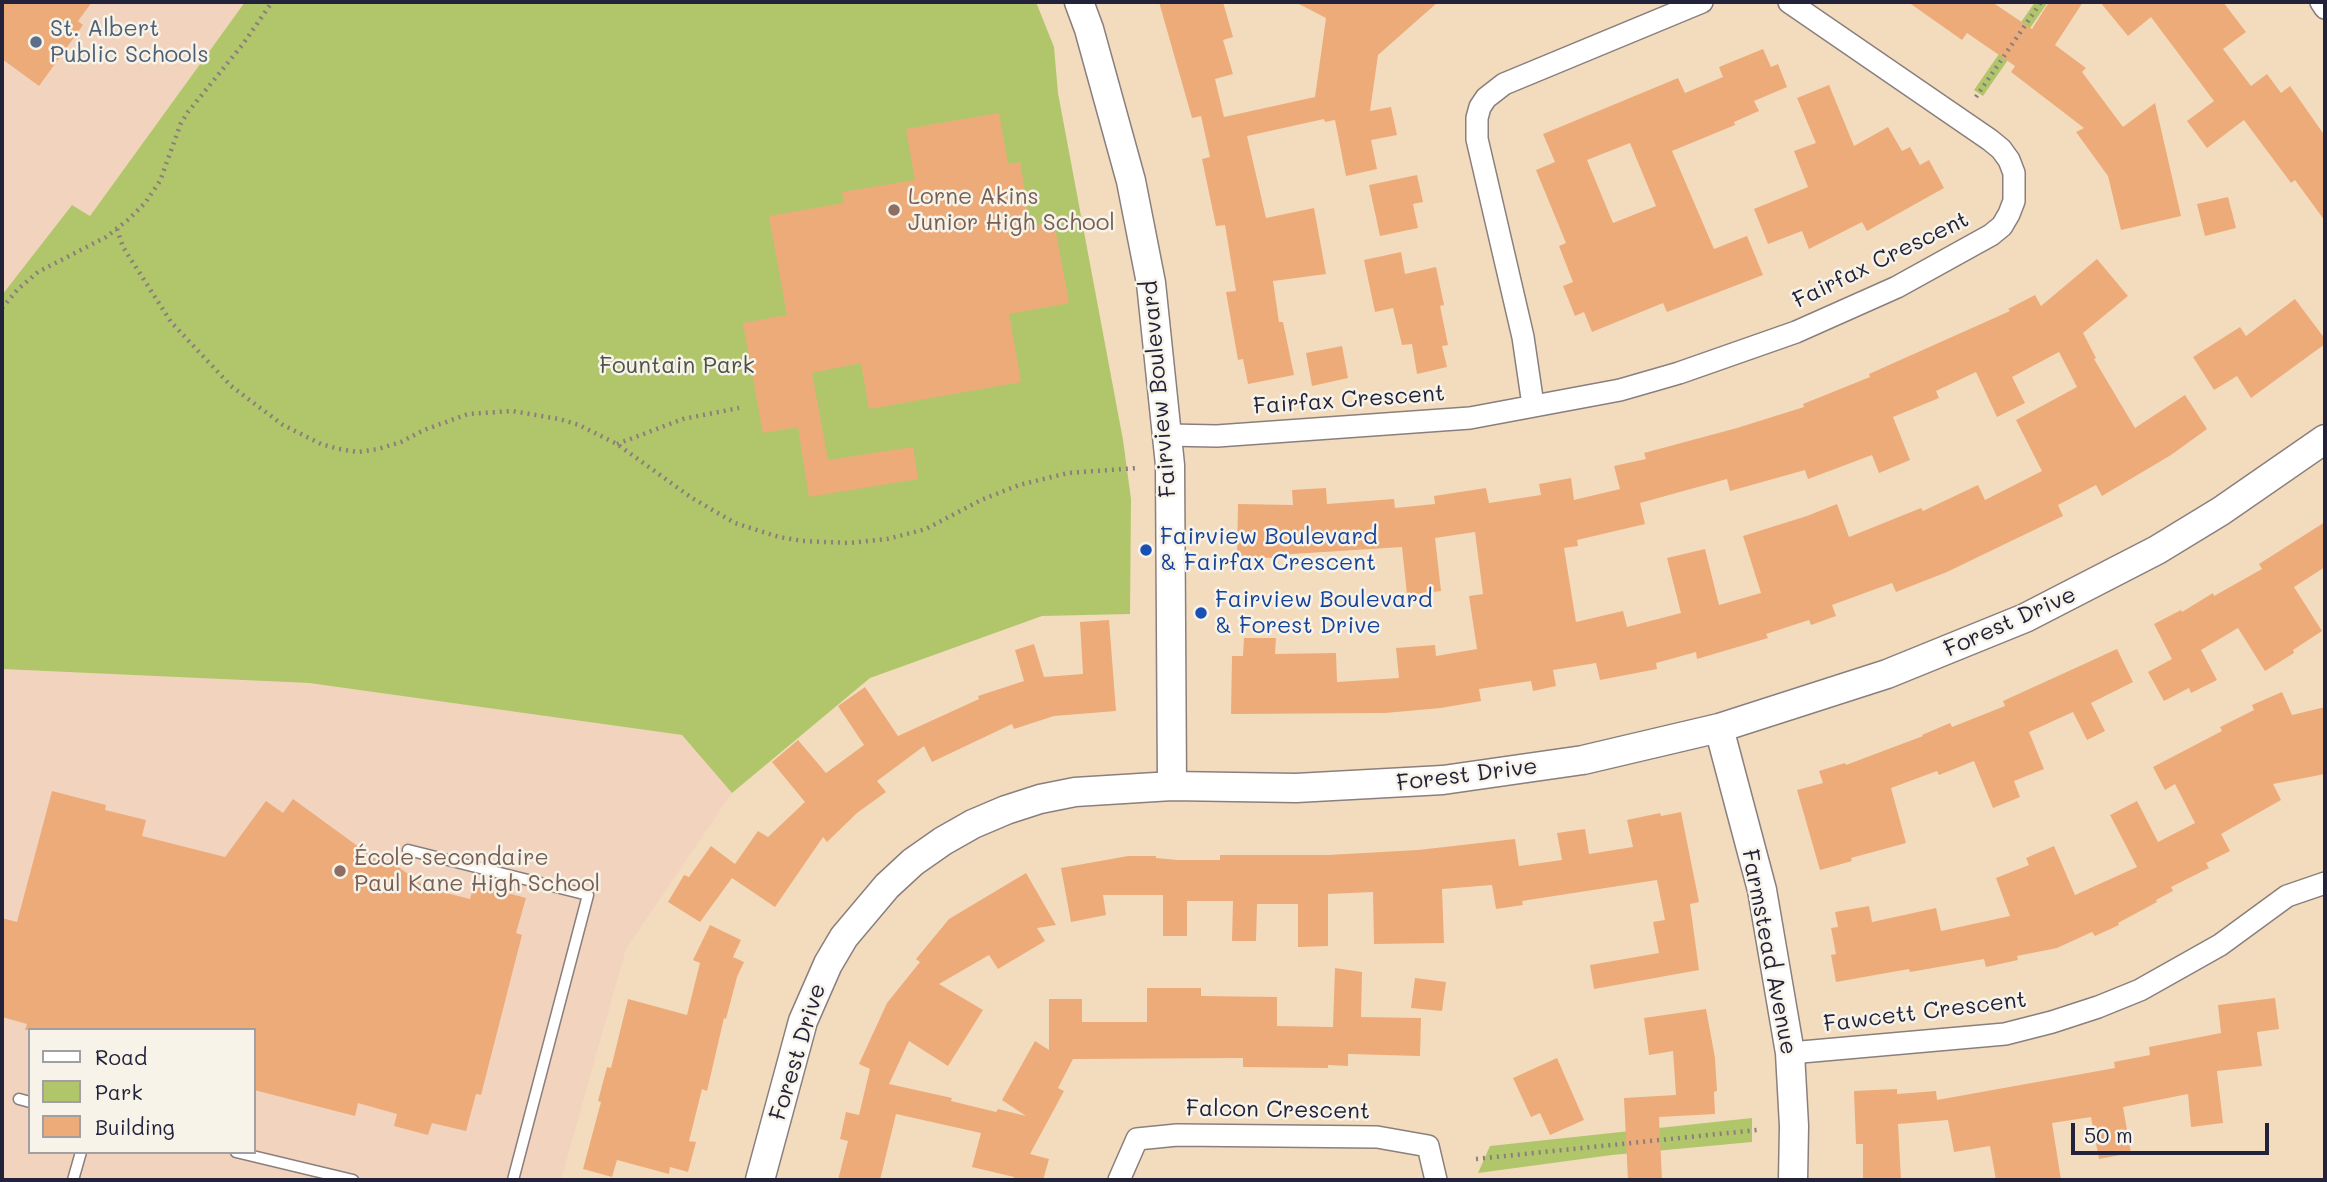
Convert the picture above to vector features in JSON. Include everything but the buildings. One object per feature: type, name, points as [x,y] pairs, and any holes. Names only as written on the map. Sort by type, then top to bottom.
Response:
[{"type":"street","name":"Fairview Boulevard","points":[[1079,2],[1131,181],[1151,283],[1168,435],[1172,786]]},
{"type":"street","points":[[1534,405],[1523,337],[1477,139],[1480,107],[1486,98],[1503,84],[1702,2]]},
{"type":"street","name":"Fairfax Crescent","points":[[1168,435],[1217,436],[1470,418],[1632,386],[1738,353],[1847,310],[1947,261],[2002,226],[2009,214],[2016,187],[2009,160],[2001,149],[1789,2]]},
{"type":"street","points":[[2321,2],[2325,8]]},
{"type":"street","name":"Forest Drive","points":[[761,1180],[803,1021],[814,991],[844,937],[887,886],[913,862],[973,824],[1040,799],[1075,792],[1172,786],[1296,788],[1443,780],[1583,760],[1719,728],[1887,674],[2025,618],[2157,550],[2221,511],[2325,439]]},
{"type":"street","name":"Farmstead Avenue","points":[[1719,728],[1762,890],[1790,1053],[1794,1126],[1793,1180]]},
{"type":"street","name":"Fawcett Crescent","points":[[1790,1053],[2005,1034],[2052,1022],[2140,990],[2220,945],[2287,896],[2325,883]]},
{"type":"street","name":"Falcon Crescent","points":[[1119,1180],[1137,1139],[1177,1135],[1390,1139],[1428,1146],[1436,1180]]},
{"type":"lane","points":[[408,850],[588,895],[513,1180]]},
{"type":"lane","points":[[73,1180],[80,1154]]},
{"type":"lane","points":[[244,1154],[353,1180]]},
{"type":"path","points":[[2,308],[18,289],[38,272],[117,229],[152,194],[160,181],[181,123],[272,2]]},
{"type":"path","points":[[1976,97],[2041,2]]},
{"type":"path","points":[[117,229],[123,247],[171,322],[199,353],[231,386],[284,425],[321,444],[358,452],[378,449],[468,414],[512,411],[559,419],[579,425],[617,444],[713,512],[754,530],[803,541],[849,543],[905,535],[926,529],[981,500],[1019,485],[1069,473],[1137,468]]},
{"type":"path","points":[[617,444],[683,419],[739,408]]},
{"type":"path","points":[[1476,1159],[1757,1130]]},
{"type":"shaded area","points":[[2,2],[245,2],[90,216],[72,205],[2,295]]},
{"type":"shaded area","name":"École secondaire Paul Kane High School","points":[[2,669],[309,683],[682,735],[732,793],[626,949],[561,1180],[2,1180]]},
{"type":"green space","name":"Fountain Park","points":[[245,2],[1036,2],[1054,47],[1058,93],[1123,440],[1131,499],[1130,614],[1042,616],[870,678],[732,793],[682,735],[309,683],[2,669],[2,295],[72,205],[90,216]]},
{"type":"green space","points":[[2035,2],[2048,2],[1983,96],[1974,90]]},
{"type":"green space","points":[[1752,1118],[1752,1142],[1612,1155],[1478,1173],[1490,1146]]},
{"type":"place","name":"St. Albert Public Schools","points":[[36,42]]},
{"type":"place","name":"Lorne Akins Junior High School","points":[[894,210]]},
{"type":"place","name":"Fairview Boulevard & Fairfax Crescent","points":[[1146,550]]},
{"type":"place","name":"Fairview Boulevard & Forest Drive","points":[[1201,613]]},
{"type":"place","name":"École secondaire Paul Kane High School","points":[[340,871]]}]
